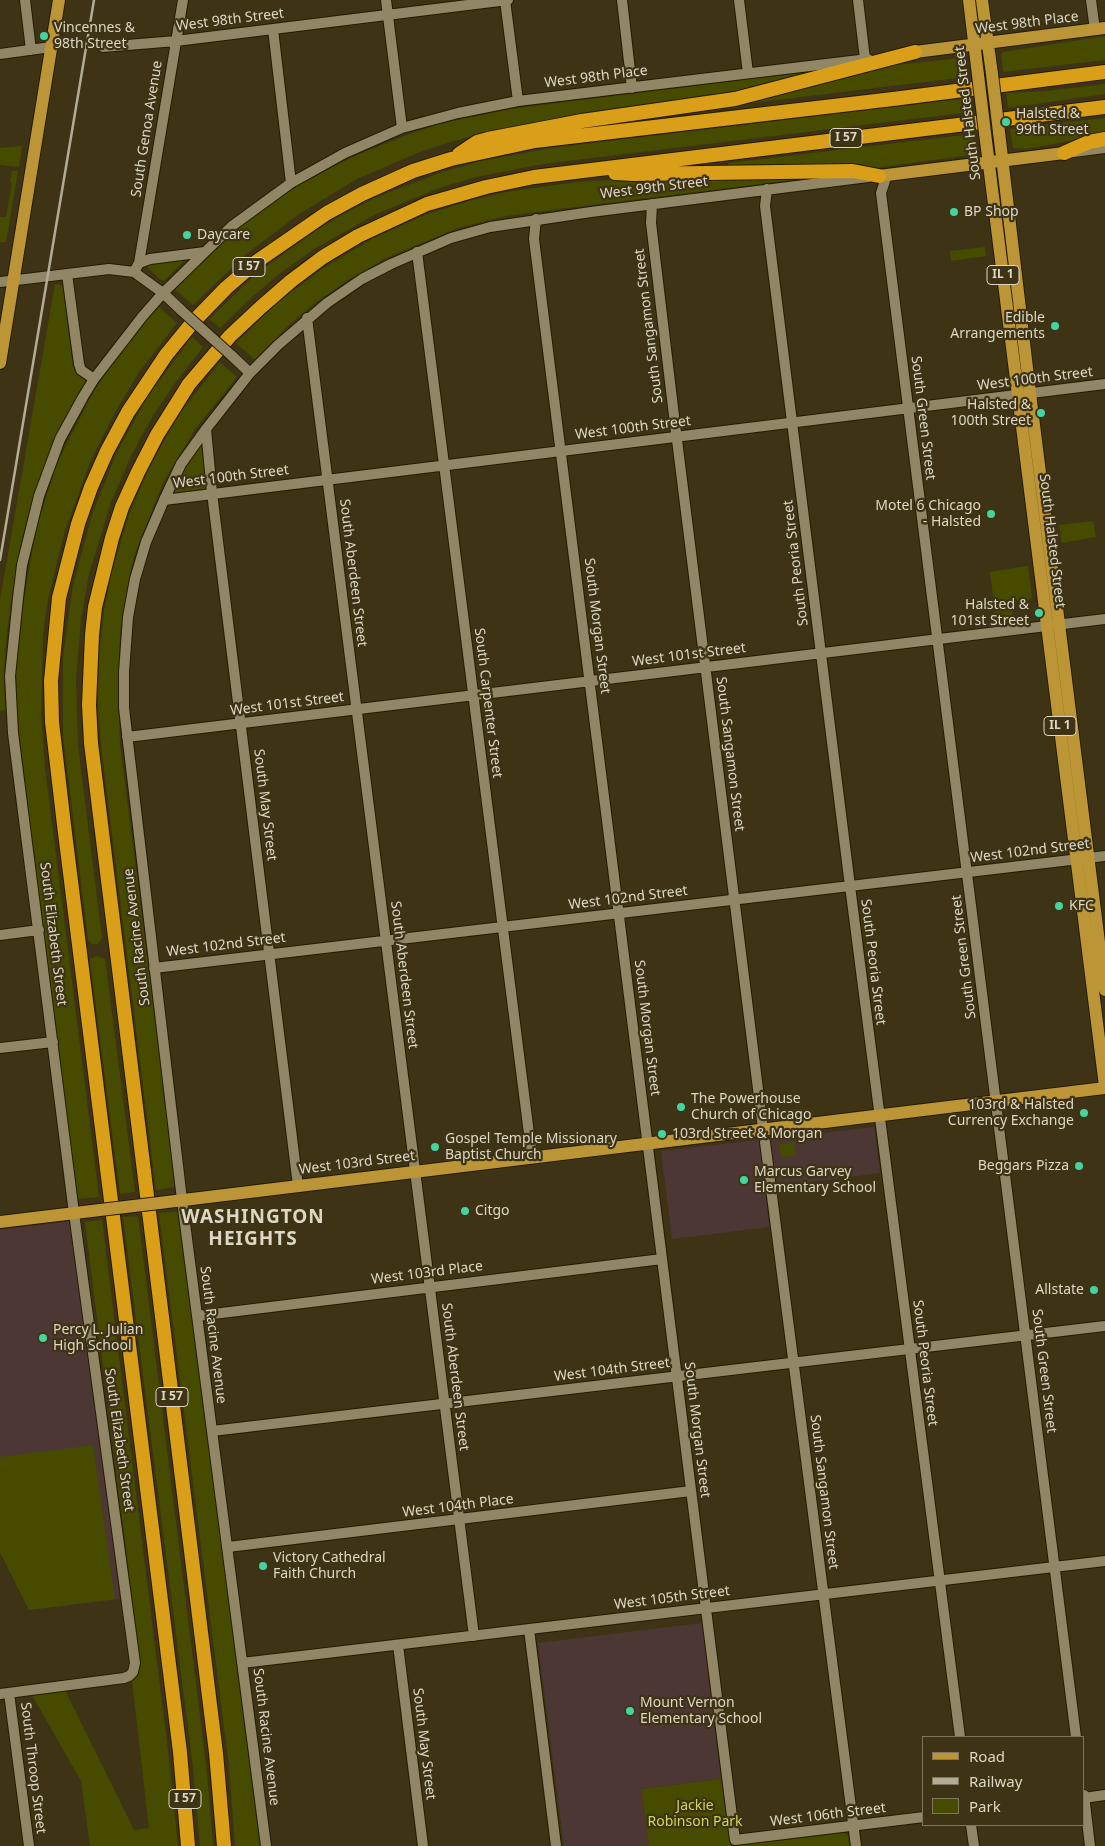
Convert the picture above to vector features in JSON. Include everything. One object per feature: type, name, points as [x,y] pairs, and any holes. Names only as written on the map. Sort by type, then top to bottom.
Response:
[{"type":"highway","points":[[451,159],[477,142],[488,139],[582,121],[735,99],[915,52]]},
{"type":"highway","name":"I 57","points":[[188,1846],[180,1752],[52,722],[51,681],[59,598],[78,524],[107,451],[146,383],[193,322],[226,288],[256,262],[327,213],[382,184],[451,159],[507,146],[580,135],[770,114],[1105,72]]},
{"type":"highway","name":"I 57","points":[[224,1846],[215,1743],[91,743],[89,705],[95,607],[112,538],[122,507],[157,435],[189,384],[230,336],[291,280],[358,236],[427,204],[486,187],[534,177],[1105,106]]},
{"type":"highway","points":[[1064,153],[1089,142],[1105,139]]},
{"type":"highway","points":[[587,170],[633,174],[853,171],[883,175]]},
{"type":"main road","points":[[0,363],[6,281],[59,0]]},
{"type":"main road","name":"South Halsted Street","points":[[969,0],[989,162],[1024,394],[1083,859],[1105,1087]]},
{"type":"main road","name":"South Halsted Street","points":[[982,0],[1003,160],[1024,394]]},
{"type":"main road","name":"West 98th Place","points":[[915,52],[1100,29]]},
{"type":"main road","name":"West 99th Street","points":[[883,175],[1064,153]]},
{"type":"main road","name":"South Halsted Street","points":[[1083,859],[1105,990]]},
{"type":"main road","name":"West 103rd Street","points":[[0,1222],[1105,1087]]},
{"type":"street","points":[[25,0],[31,50]]},
{"type":"street","name":"South Genoa Avenue","points":[[136,267],[183,0]]},
{"type":"street","points":[[386,0],[402,128]]},
{"type":"street","points":[[506,0],[518,101]]},
{"type":"street","name":"West 98th Street","points":[[103,47],[273,29],[506,0]]},
{"type":"street","points":[[622,0],[632,88]]},
{"type":"street","points":[[739,0],[748,73]]},
{"type":"street","points":[[858,0],[865,59]]},
{"type":"street","points":[[1092,0],[1100,29]]},
{"type":"street","points":[[273,29],[290,183]]},
{"type":"street","points":[[0,54],[51,47]]},
{"type":"street","name":"West 98th Place","points":[[205,252],[232,226],[290,183],[346,153],[402,128],[518,101],[915,52]]},
{"type":"street","name":"West 99th Street","points":[[1064,153],[1105,148]]},
{"type":"street","name":"West 99th Street","points":[[250,373],[307,318],[362,279],[417,252],[471,231],[652,204],[883,175]]},
{"type":"street","name":"South Green Street","points":[[883,175],[881,193],[1076,1736]]},
{"type":"street","name":"South Peoria Street","points":[[767,190],[765,206],[879,1115],[960,1736]]},
{"type":"street","name":"South Sangamon Street","points":[[652,204],[651,223],[676,437],[763,1129]]},
{"type":"street","name":"South Morgan Street","points":[[536,220],[534,239],[736,1840]]},
{"type":"street","points":[[6,281],[136,267],[150,259],[205,252]]},
{"type":"street","name":"South Elizabeth Street","points":[[5,1693],[124,1678],[133,1672],[135,1663],[74,1213],[13,733],[10,676],[12,643],[22,565],[38,496],[60,440],[94,379],[142,317],[163,293],[205,252]]},
{"type":"street","name":"South Carpenter Street","points":[[417,252],[532,1157]]},
{"type":"street","points":[[136,267],[250,373],[206,428],[181,464],[164,500]]},
{"type":"street","points":[[67,274],[78,364],[81,370],[94,379]]},
{"type":"street","name":"South Aberdeen Street","points":[[307,318],[474,1636]]},
{"type":"street","name":"West 100th Street","points":[[164,500],[1105,384]]},
{"type":"street","name":"South May Street","points":[[206,428],[212,493],[298,1186]]},
{"type":"street","name":"South Racine Avenue","points":[[164,500],[146,542],[128,617],[124,672],[124,708],[182,1200],[266,1846]]},
{"type":"street","name":"West 101st Street","points":[[127,737],[1105,619]]},
{"type":"street","name":"West 102nd Street","points":[[154,968],[1105,856]]},
{"type":"street","points":[[0,935],[39,930]]},
{"type":"street","points":[[0,1048],[53,1042]]},
{"type":"street","name":"South Sangamon Street","points":[[766,1142],[856,1846]]},
{"type":"street","name":"West 103rd Place","points":[[197,1316],[662,1260]]},
{"type":"street","name":"West 104th Street","points":[[212,1431],[1105,1326]]},
{"type":"street","name":"West 104th Place","points":[[228,1547],[691,1491]]},
{"type":"street","name":"West 105th Street","points":[[242,1663],[1105,1561]]},
{"type":"street","points":[[529,1629],[556,1846]]},
{"type":"street","name":"South May Street","points":[[398,1645],[424,1846]]},
{"type":"street","name":"South Throop Street","points":[[5,1693],[29,1846]]},
{"type":"street","points":[[1085,1797],[1105,1795]]},
{"type":"street","points":[[1085,1805],[1090,1846]]},
{"type":"street","name":"West 106th Street","points":[[736,1840],[922,1817]]},
{"type":"street","points":[[971,1826],[974,1846]]},
{"type":"shaded area","name":"Marcus Garvey Elementary School","points":[[874,1127],[880,1173],[765,1188],[769,1227],[672,1239],[661,1151]]},
{"type":"shaded area","name":"Percy L. Julian High School","points":[[72,1221],[120,1599],[29,1610],[0,1552],[0,1230]]},
{"type":"shaded area","name":"Mount Vernon Elementary School","points":[[702,1623],[721,1779],[641,1789],[649,1846],[564,1846],[538,1643]]},
{"type":"green space","points":[[1105,36],[1105,60],[1003,72],[1001,55],[1003,52]]},
{"type":"green space","points":[[960,58],[964,61],[966,77],[743,104],[742,101],[896,65]]},
{"type":"green space","points":[[835,68],[726,97],[539,122],[479,134],[447,143],[420,152],[357,179],[299,214],[244,256],[193,305],[174,288],[237,229],[270,203],[316,175],[355,156],[439,124],[511,109]]},
{"type":"green space","points":[[1105,84],[1105,94],[1008,108],[1006,93],[1046,91]]},
{"type":"green space","points":[[968,98],[970,112],[543,164],[476,177],[439,188],[376,214],[314,249],[279,274],[220,328],[209,319],[256,274],[314,232],[377,197],[442,172],[481,161],[551,148]]},
{"type":"green space","points":[[1105,118],[1105,134],[1027,149],[1013,148],[1010,129]]},
{"type":"green space","points":[[973,134],[975,153],[972,155],[881,167],[728,169],[728,163]]},
{"type":"green space","points":[[22,146],[19,167],[0,165],[0,148]]},
{"type":"green space","points":[[12,171],[18,171],[10,220],[6,242],[0,242],[0,217],[6,217],[12,183],[10,182]]},
{"type":"green space","points":[[645,178],[808,178],[506,216],[458,228],[386,258],[348,280],[315,303],[289,325],[255,360],[236,343],[277,303],[322,269],[372,239],[427,214],[507,192],[577,182]]},
{"type":"green space","points":[[985,247],[986,256],[951,261],[950,251]]},
{"type":"green space","points":[[182,260],[183,262],[165,280],[161,280],[147,267],[148,264]]},
{"type":"green space","points":[[55,284],[61,285],[63,288],[73,366],[85,378],[86,382],[73,404],[50,453],[30,509],[22,539],[7,632],[4,671],[5,710],[0,711],[0,600]]},
{"type":"green space","points":[[158,306],[177,323],[139,372],[114,414],[91,460],[65,530],[48,599],[43,635],[41,714],[45,768],[99,1197],[77,1199],[17,710],[16,664],[18,635],[36,530],[56,466],[93,392],[119,354]]},
{"type":"green space","points":[[192,337],[203,347],[151,419],[132,454],[111,502],[89,574],[81,619],[76,680],[78,745],[102,938],[98,944],[92,944],[88,940],[63,734],[63,657],[73,585],[93,512],[116,454],[148,396]]},
{"type":"green space","points":[[220,362],[237,377],[196,428],[163,483],[135,553],[120,633],[118,697],[120,744],[176,1187],[156,1190],[101,745],[98,704],[99,659],[104,611],[111,575],[130,512],[149,469],[181,412]]},
{"type":"green space","points":[[202,442],[208,489],[172,493],[189,461]]},
{"type":"green space","points":[[1093,521],[1096,537],[1062,543],[1059,525]]},
{"type":"green space","points":[[1028,566],[1032,599],[1011,601],[1013,617],[996,619],[990,572]]},
{"type":"green space","points":[[97,956],[105,959],[135,1192],[120,1194],[90,961],[91,958]]},
{"type":"green space","points":[[794,1142],[796,1156],[781,1157],[779,1144]]},
{"type":"green space","points":[[179,1211],[260,1846],[235,1846],[229,1767],[159,1213]]},
{"type":"green space","points":[[138,1216],[207,1773],[213,1846],[200,1846],[193,1767],[123,1217]]},
{"type":"green space","points":[[102,1220],[168,1751],[178,1846],[90,1846],[81,1781],[32,1695],[65,1690],[134,1830],[149,1828],[132,1681],[138,1674],[140,1660],[85,1222]]},
{"type":"green space","points":[[93,1445],[115,1599],[29,1610],[0,1552],[0,1457]]},
{"type":"green space","name":"Jackie Robinson Park","points":[[721,1779],[731,1846],[649,1846],[641,1789]]},
{"type":"green space","points":[[843,1833],[848,1835],[849,1846],[731,1846]]},
{"type":"railway","points":[[0,560],[94,0]]},
{"type":"place","name":"Vincennes & 98th Street","points":[[44,36]]},
{"type":"place","name":"Halsted & 99th Street","points":[[1006,122]]},
{"type":"place","name":"BP Shop","points":[[954,212]]},
{"type":"place","name":"Daycare","points":[[187,235]]},
{"type":"place","name":"Edible Arrangements","points":[[1055,326]]},
{"type":"place","name":"Halsted & 100th Street","points":[[1041,413]]},
{"type":"place","name":"Motel 6 Chicago - Halsted","points":[[991,514]]},
{"type":"place","name":"Halsted & 101st Street","points":[[1039,613]]},
{"type":"place","name":"KFC","points":[[1059,906]]},
{"type":"place","name":"The Powerhouse Church of Chicago","points":[[681,1107]]},
{"type":"place","name":"103rd & Halsted Currency Exchange","points":[[1084,1113]]},
{"type":"place","name":"103rd Street & Morgan","points":[[662,1134]]},
{"type":"place","name":"Gospel Temple Missionary Baptist Church","points":[[435,1147]]},
{"type":"place","name":"Beggars Pizza","points":[[1079,1166]]},
{"type":"place","name":"Marcus Garvey Elementary School","points":[[744,1180]]},
{"type":"place","name":"Citgo","points":[[465,1211]]},
{"type":"place","name":"Allstate","points":[[1094,1290]]},
{"type":"place","name":"Percy L. Julian High School","points":[[43,1338]]},
{"type":"place","name":"Victory Cathedral Faith Church","points":[[263,1566]]},
{"type":"place","name":"Mount Vernon Elementary School","points":[[630,1711]]},
{"type":"district","name":"WASHINGTON HEIGHTS","points":[[253,1229]]}]
